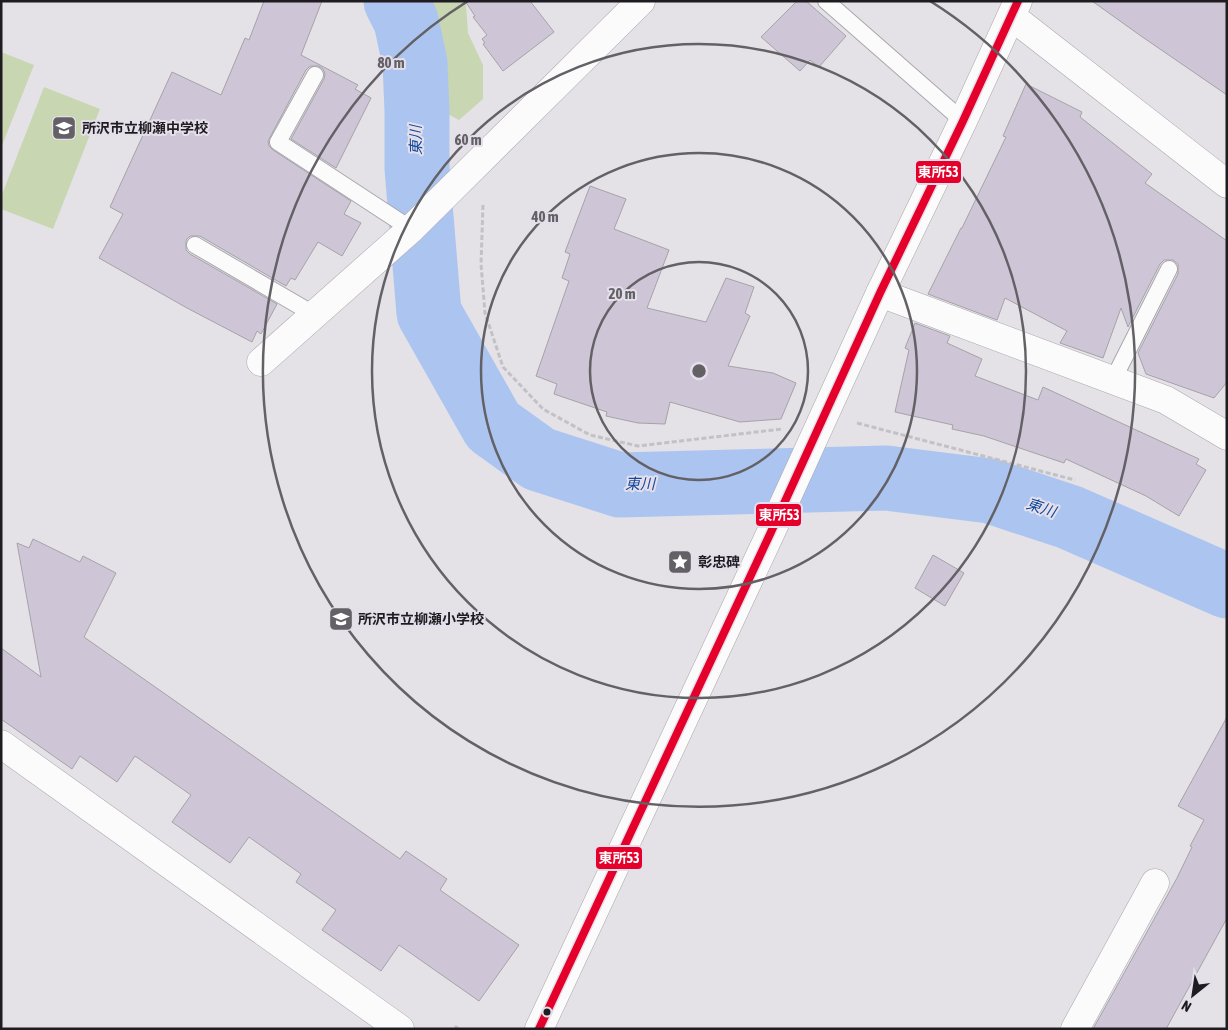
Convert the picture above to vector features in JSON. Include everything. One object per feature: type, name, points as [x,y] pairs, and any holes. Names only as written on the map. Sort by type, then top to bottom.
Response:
[{"type":"street","points":[[261,362],[411,229],[640,1]]},
{"type":"street","points":[[539,1029],[771,532],[880,293],[1014,9],[1227,184]]},
{"type":"street","points":[[880,293],[1166,400],[1227,436]]},
{"type":"street","points":[[1,744],[400,1029]]},
{"type":"street","points":[[1075,1029],[1155,883]]},
{"type":"lane","points":[[826,1],[963,120]]},
{"type":"lane","points":[[315,75],[278,142],[411,229]]},
{"type":"lane","points":[[195,245],[314,315]]},
{"type":"lane","points":[[1113,380],[1169,269]]},
{"type":"path","points":[[483,205],[481,264],[484,313],[503,366],[542,409],[590,435],[638,446],[821,424],[861,423],[1075,480]]},
{"type":"path","points":[[455,1029],[456,1027],[459,1029]]},
{"type":"green space","points":[[379,1],[464,1],[468,33],[483,65],[483,99],[459,120],[427,103],[402,65],[387,16]]},
{"type":"green space","points":[[1,52],[34,65],[1,148]]},
{"type":"green space","points":[[44,87],[100,109],[53,229],[1,209],[1,197]]},
{"type":"building","points":[[264,1],[322,1],[301,55],[358,85],[355,89],[371,98],[336,168],[291,139],[324,79],[323,69],[319,66],[310,66],[306,70],[268,141],[269,146],[273,150],[351,201],[344,214],[361,223],[342,256],[318,242],[295,280],[291,278],[286,286],[200,236],[190,236],[186,240],[186,250],[190,254],[277,304],[261,334],[257,331],[252,342],[99,258],[123,214],[110,207],[172,72],[221,95],[245,38],[249,40]]},
{"type":"building","points":[[465,1],[530,1],[554,32],[503,71],[483,44],[485,43],[482,39],[487,35],[473,17],[475,16]]},
{"type":"building","points":[[797,1],[806,1],[846,36],[819,67],[810,60],[800,71],[761,37]]},
{"type":"building","points":[[1092,1],[1227,1],[1227,95],[1141,36]]},
{"type":"building","points":[[1026,84],[1082,112],[1080,117],[1152,174],[1145,183],[1227,241],[1227,382],[1214,398],[1146,374],[1138,353],[1178,274],[1178,264],[1173,260],[1164,260],[1160,264],[1128,327],[1121,308],[1103,358],[1060,343],[1067,331],[1005,298],[997,320],[928,294],[1006,137],[1003,136]]},
{"type":"building","points":[[590,186],[626,199],[614,229],[669,250],[647,308],[706,322],[726,278],[754,287],[745,313],[750,316],[728,366],[773,373],[796,383],[781,419],[740,422],[670,402],[665,424],[638,423],[606,416],[607,412],[554,394],[557,384],[536,376],[569,281],[562,278],[570,254],[565,252]]},
{"type":"building","points":[[915,323],[950,336],[947,343],[982,359],[975,376],[1038,400],[1043,387],[1199,459],[1196,464],[1206,470],[1179,516],[1146,496],[1066,459],[1064,463],[984,436],[952,429],[953,425],[895,412],[909,350],[905,348]]},
{"type":"building","points":[[33,539],[80,562],[83,556],[116,573],[84,637],[400,859],[406,851],[447,879],[440,890],[519,945],[479,1001],[399,945],[381,971],[322,930],[336,910],[296,882],[301,874],[249,837],[230,863],[172,822],[191,795],[135,756],[117,782],[80,756],[72,769],[1,719],[1,648],[41,677],[17,543],[29,548]]},
{"type":"building","points":[[933,555],[964,573],[945,606],[915,588]]},
{"type":"building","points":[[1227,717],[1227,918],[1166,1029],[1093,1029],[1177,878],[1192,847],[1190,846],[1204,820],[1178,806]]},
{"type":"waterway","name":"東川","points":[[396,1],[406,21],[415,63],[417,168],[429,313],[493,426],[539,459],[620,485],[886,478],[990,491],[1069,517],[1227,586]]},
{"type":"transit line","name":"東所53","points":[[539,1029],[771,532],[880,293],[963,121],[1018,1]]},
{"type":"place","name":"所沢市立柳瀬中学校","points":[[64,128]]},
{"type":"place","name":"彰忠碑","points":[[680,562]]},
{"type":"place","name":"所沢市立柳瀬小学校","points":[[341,619]]}]
